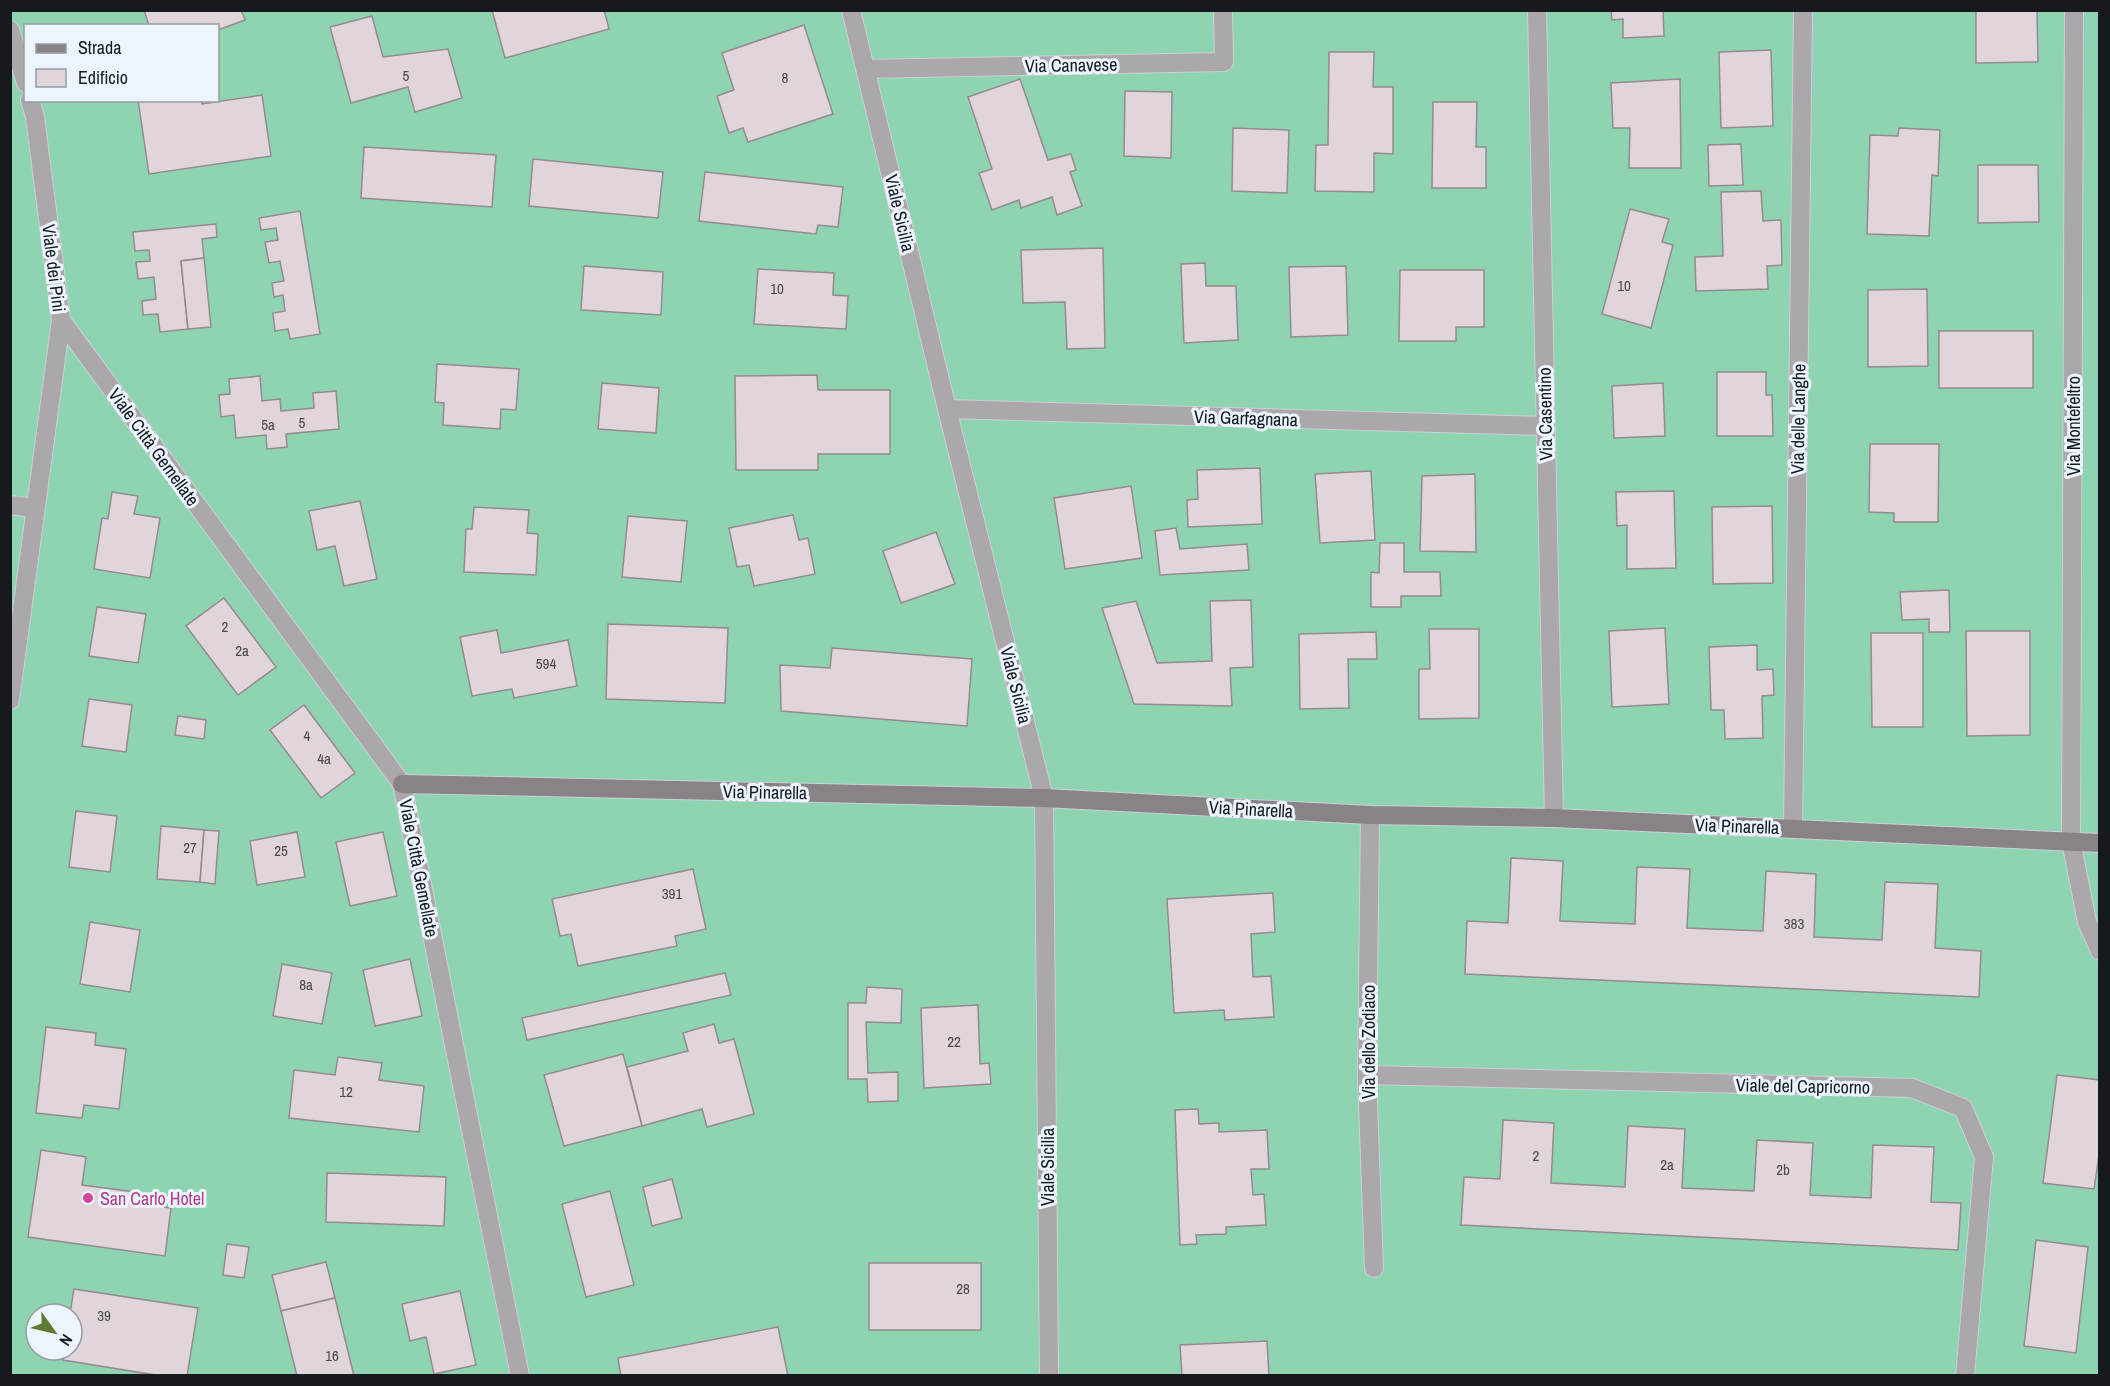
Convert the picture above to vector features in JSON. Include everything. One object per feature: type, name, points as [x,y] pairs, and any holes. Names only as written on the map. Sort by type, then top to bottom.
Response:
[{"type":"street","name":"Viale Sicilia","points":[[851,10],[1044,798],[1049,1376]]},
{"type":"street","name":"Via Canavese","points":[[866,69],[1224,62],[1223,10]]},
{"type":"street","name":"Via Casentino","points":[[1537,10],[1554,818]]},
{"type":"street","name":"Via delle Langhe","points":[[1793,828],[1803,10]]},
{"type":"street","name":"Via Montefeltro","points":[[2074,10],[2071,841],[2087,922],[2100,951]]},
{"type":"street","points":[[10,30],[24,77]]},
{"type":"street","name":"Viale dei Pini","points":[[10,700],[60,320],[35,117],[31,102]]},
{"type":"street","name":"Viale Città Gemellate","points":[[60,320],[402,784],[519,1376]]},
{"type":"street","name":"Via Garfagnana","points":[[947,409],[1545,426]]},
{"type":"street","points":[[10,506],[34,508]]},
{"type":"street","name":"Via Pinarella","points":[[402,784],[1044,798],[1370,815],[1554,818],[2100,843]]},
{"type":"street","name":"Via dello Zodiaco","points":[[1370,815],[1367,1075],[1374,1268]]},
{"type":"street","name":"Viale del Capricorno","points":[[1367,1075],[1912,1088],[1963,1108],[1984,1157],[1965,1376]]},
{"type":"green space","points":[[11,11],[2099,11],[2099,1375],[11,1375]]},
{"type":"building","points":[[144,10],[241,10],[245,20],[219,30],[219,24],[148,24]]},
{"type":"building","points":[[492,10],[604,10],[609,29],[505,58]]},
{"type":"building","points":[[1611,10],[1663,10],[1664,36],[1623,38],[1623,19],[1612,20]]},
{"type":"building","points":[[1976,10],[2037,10],[2038,62],[1976,63]]},
{"type":"building","points":[[372,16],[383,57],[448,49],[462,98],[415,112],[408,87],[351,103],[330,27]]},
{"type":"building","points":[[804,25],[833,114],[748,142],[743,128],[729,133],[717,96],[734,90],[722,53]]},
{"type":"building","points":[[1771,50],[1773,126],[1721,128],[1719,52]]},
{"type":"building","points":[[1329,52],[1374,52],[1373,87],[1393,87],[1393,154],[1374,153],[1374,192],[1315,191],[1316,145],[1328,145]]},
{"type":"building","points":[[1020,79],[1048,160],[1071,154],[1076,170],[1070,172],[1082,206],[1057,215],[1052,197],[1021,208],[1019,200],[992,210],[979,173],[992,169],[968,97]]},
{"type":"building","points":[[1680,79],[1681,168],[1629,168],[1630,128],[1613,128],[1611,83]]},
{"type":"building","points":[[1125,91],[1172,92],[1171,158],[1124,156]]},
{"type":"building","points":[[262,95],[271,156],[149,174],[138,102],[202,102],[202,104]]},
{"type":"building","points":[[1433,102],[1477,102],[1476,147],[1486,147],[1486,188],[1432,188]]},
{"type":"building","points":[[1233,128],[1289,130],[1287,193],[1232,191]]},
{"type":"building","points":[[1899,128],[1940,130],[1938,176],[1932,175],[1929,236],[1867,234],[1870,135],[1898,136]]},
{"type":"building","points":[[1741,144],[1743,185],[1709,186],[1708,145]]},
{"type":"building","points":[[364,147],[496,155],[492,207],[361,198]]},
{"type":"building","points":[[533,159],[663,172],[658,218],[529,206]]},
{"type":"building","points":[[1978,165],[2038,165],[2039,222],[1978,223]]},
{"type":"building","points":[[705,172],[843,187],[838,227],[818,225],[816,234],[699,221]]},
{"type":"building","points":[[1761,191],[1763,221],[1781,220],[1782,265],[1767,266],[1768,289],[1696,291],[1695,257],[1723,256],[1721,192]]},
{"type":"building","points":[[1630,209],[1669,219],[1662,242],[1673,245],[1651,328],[1602,314]]},
{"type":"building","points":[[300,211],[320,334],[290,339],[288,329],[275,331],[273,313],[285,311],[283,295],[274,297],[272,283],[284,281],[280,261],[269,263],[265,242],[278,240],[276,228],[261,230],[259,218]]},
{"type":"building","points":[[216,224],[217,237],[202,239],[204,258],[181,261],[188,329],[160,332],[158,314],[143,315],[142,301],[156,299],[154,277],[138,279],[136,262],[150,261],[149,250],[135,251],[133,232]]},
{"type":"building","points":[[1103,248],[1105,348],[1067,349],[1065,302],[1023,303],[1021,250]]},
{"type":"building","points":[[204,258],[211,327],[188,329],[181,261]]},
{"type":"building","points":[[1205,263],[1206,286],[1236,286],[1238,340],[1184,343],[1181,264]]},
{"type":"building","points":[[584,266],[663,272],[661,315],[581,310]]},
{"type":"building","points":[[1346,266],[1348,335],[1291,337],[1289,267]]},
{"type":"building","points":[[758,269],[834,273],[833,295],[848,296],[846,329],[754,324]]},
{"type":"building","points":[[1400,270],[1484,270],[1484,327],[1456,327],[1456,341],[1399,341]]},
{"type":"building","points":[[1927,289],[1928,366],[1868,367],[1868,290]]},
{"type":"building","points":[[1939,331],[2033,331],[2033,388],[1939,388]]},
{"type":"building","points":[[437,364],[519,369],[516,410],[501,409],[500,429],[443,425],[444,403],[435,402]]},
{"type":"building","points":[[1717,372],[1766,372],[1766,395],[1772,395],[1773,436],[1717,436]]},
{"type":"building","points":[[817,375],[818,390],[890,390],[890,454],[818,454],[818,470],[736,470],[735,376]]},
{"type":"building","points":[[260,376],[262,401],[280,399],[281,411],[314,408],[313,393],[336,391],[339,429],[286,434],[287,447],[267,449],[266,435],[236,438],[234,415],[221,417],[219,395],[230,394],[229,379]]},
{"type":"building","points":[[602,383],[659,388],[656,433],[598,429]]},
{"type":"building","points":[[1663,383],[1665,436],[1614,438],[1612,386]]},
{"type":"building","points":[[1870,444],[1939,444],[1938,522],[1894,522],[1894,513],[1869,512]]},
{"type":"building","points":[[1260,468],[1262,524],[1188,527],[1187,500],[1198,499],[1197,470]]},
{"type":"building","points":[[1371,471],[1375,540],[1320,543],[1315,474]]},
{"type":"building","points":[[1475,474],[1476,552],[1420,551],[1422,476]]},
{"type":"building","points":[[1131,486],[1142,558],[1065,569],[1054,498]]},
{"type":"building","points":[[1674,491],[1676,568],[1627,569],[1627,525],[1617,526],[1616,492]]},
{"type":"building","points":[[112,492],[138,496],[134,514],[160,518],[150,578],[94,569],[102,518],[108,519]]},
{"type":"building","points":[[360,501],[377,579],[344,586],[335,546],[317,550],[309,511]]},
{"type":"building","points":[[1772,506],[1773,583],[1713,584],[1712,507]]},
{"type":"building","points":[[474,507],[529,510],[527,533],[538,534],[536,575],[464,572],[466,529],[472,529]]},
{"type":"building","points":[[793,515],[799,540],[808,538],[815,574],[754,586],[749,565],[737,567],[729,528]]},
{"type":"building","points":[[628,516],[687,521],[681,582],[622,577]]},
{"type":"building","points":[[1176,528],[1180,549],[1247,544],[1249,570],[1160,575],[1155,531]]},
{"type":"building","points":[[936,532],[955,584],[901,603],[883,551]]},
{"type":"building","points":[[1380,543],[1404,543],[1404,572],[1440,572],[1441,596],[1401,596],[1401,607],[1371,607],[1371,572],[1379,573]]},
{"type":"building","points":[[1949,590],[1950,632],[1929,632],[1929,619],[1902,620],[1900,592]]},
{"type":"building","points":[[224,598],[276,667],[238,695],[186,626]]},
{"type":"building","points":[[1251,600],[1253,667],[1230,668],[1232,706],[1134,704],[1102,608],[1136,601],[1157,663],[1212,661],[1210,601]]},
{"type":"building","points":[[97,607],[146,614],[138,663],[89,656]]},
{"type":"building","points":[[608,624],[728,628],[725,703],[606,699]]},
{"type":"building","points":[[1665,628],[1669,704],[1612,707],[1609,631]]},
{"type":"building","points":[[1429,629],[1479,629],[1479,718],[1419,719],[1419,669],[1430,669]]},
{"type":"building","points":[[497,630],[501,653],[568,640],[577,686],[514,698],[512,689],[472,696],[460,637]]},
{"type":"building","points":[[1966,631],[2030,631],[2030,735],[1967,736]]},
{"type":"building","points":[[1376,632],[1377,659],[1348,659],[1349,708],[1300,709],[1299,634]]},
{"type":"building","points":[[1871,633],[1923,633],[1923,727],[1872,727]]},
{"type":"building","points":[[1757,645],[1757,670],[1773,669],[1774,695],[1762,696],[1763,738],[1725,739],[1724,710],[1711,710],[1709,647]]},
{"type":"building","points":[[832,648],[972,659],[967,726],[781,711],[780,665],[830,668]]},
{"type":"building","points":[[89,699],[132,705],[126,752],[82,746]]},
{"type":"building","points":[[304,705],[355,773],[321,798],[270,730]]},
{"type":"building","points":[[178,716],[206,720],[204,739],[175,735]]},
{"type":"building","points":[[76,811],[117,816],[110,872],[69,867]]},
{"type":"building","points":[[161,826],[204,830],[200,882],[157,879]]},
{"type":"building","points":[[204,830],[219,831],[215,884],[200,882]]},
{"type":"building","points":[[297,832],[305,877],[257,885],[250,841]]},
{"type":"building","points":[[383,832],[397,896],[350,906],[336,842]]},
{"type":"building","points":[[1511,858],[1563,861],[1560,921],[1635,924],[1637,867],[1690,869],[1687,928],[1763,931],[1766,871],[1816,874],[1814,937],[1882,940],[1885,882],[1938,884],[1935,948],[1981,951],[1979,997],[1465,974],[1467,921],[1508,923]]},
{"type":"building","points":[[693,869],[706,929],[675,936],[677,946],[578,966],[571,934],[560,936],[552,899]]},
{"type":"building","points":[[1273,893],[1275,932],[1251,934],[1253,977],[1271,976],[1274,1017],[1225,1020],[1224,1010],[1174,1013],[1167,899]]},
{"type":"building","points":[[90,922],[140,930],[130,992],[80,984]]},
{"type":"building","points":[[410,959],[422,1016],[375,1026],[363,970]]},
{"type":"building","points":[[282,964],[332,973],[322,1024],[273,1016]]},
{"type":"building","points":[[725,973],[731,995],[527,1040],[522,1018]]},
{"type":"building","points":[[867,987],[902,989],[901,1023],[866,1022],[868,1073],[898,1072],[898,1101],[868,1102],[867,1079],[848,1079],[848,1003],[866,1003]]},
{"type":"building","points":[[978,1005],[980,1064],[989,1063],[991,1084],[924,1088],[921,1008]]},
{"type":"building","points":[[714,1024],[719,1043],[734,1039],[754,1114],[707,1127],[702,1109],[642,1126],[627,1067],[688,1051],[683,1033]]},
{"type":"building","points":[[46,1027],[96,1033],[95,1045],[126,1049],[119,1109],[84,1105],[82,1118],[36,1113]]},
{"type":"building","points":[[623,1054],[642,1126],[564,1146],[544,1075]]},
{"type":"building","points":[[338,1057],[382,1063],[379,1080],[424,1086],[419,1132],[289,1118],[294,1070],[335,1075]]},
{"type":"building","points":[[2057,1075],[2100,1080],[2100,1148],[2094,1189],[2043,1183]]},
{"type":"building","points":[[1198,1109],[1199,1124],[1219,1123],[1219,1132],[1267,1130],[1269,1169],[1251,1169],[1253,1195],[1264,1194],[1266,1225],[1226,1227],[1226,1234],[1196,1235],[1197,1244],[1180,1245],[1175,1110]]},
{"type":"building","points":[[1503,1120],[1554,1123],[1551,1183],[1625,1187],[1628,1126],[1685,1129],[1682,1188],[1754,1191],[1757,1140],[1813,1143],[1810,1195],[1871,1198],[1873,1145],[1934,1147],[1931,1202],[1961,1203],[1958,1250],[1461,1225],[1464,1177],[1500,1179]]},
{"type":"building","name":"San Carlo Hotel","points":[[41,1150],[86,1157],[82,1185],[143,1193],[142,1204],[171,1208],[165,1256],[28,1237]]},
{"type":"building","points":[[327,1173],[446,1177],[444,1226],[326,1222]]},
{"type":"building","points":[[672,1179],[682,1218],[652,1226],[643,1187]]},
{"type":"building","points":[[610,1191],[634,1285],[586,1297],[562,1204]]},
{"type":"building","points":[[2036,1240],[2088,1247],[2076,1353],[2024,1346]]},
{"type":"building","points":[[227,1244],[249,1247],[244,1278],[223,1275]]},
{"type":"building","points":[[326,1262],[335,1298],[281,1311],[272,1275]]},
{"type":"building","points":[[869,1263],[981,1263],[981,1330],[869,1330]]},
{"type":"building","points":[[74,1289],[198,1308],[187,1376],[162,1376],[75,1362],[84,1362],[84,1302],[72,1302]]},
{"type":"building","points":[[460,1291],[476,1365],[434,1374],[426,1337],[410,1341],[402,1304]]},
{"type":"building","points":[[335,1298],[354,1376],[297,1376],[281,1311]]},
{"type":"building","points":[[778,1327],[788,1376],[621,1376],[618,1358]]},
{"type":"building","points":[[1267,1341],[1269,1376],[1182,1376],[1180,1345]]},
{"type":"place","name":"San Carlo Hotel","points":[[88,1198]]}]
